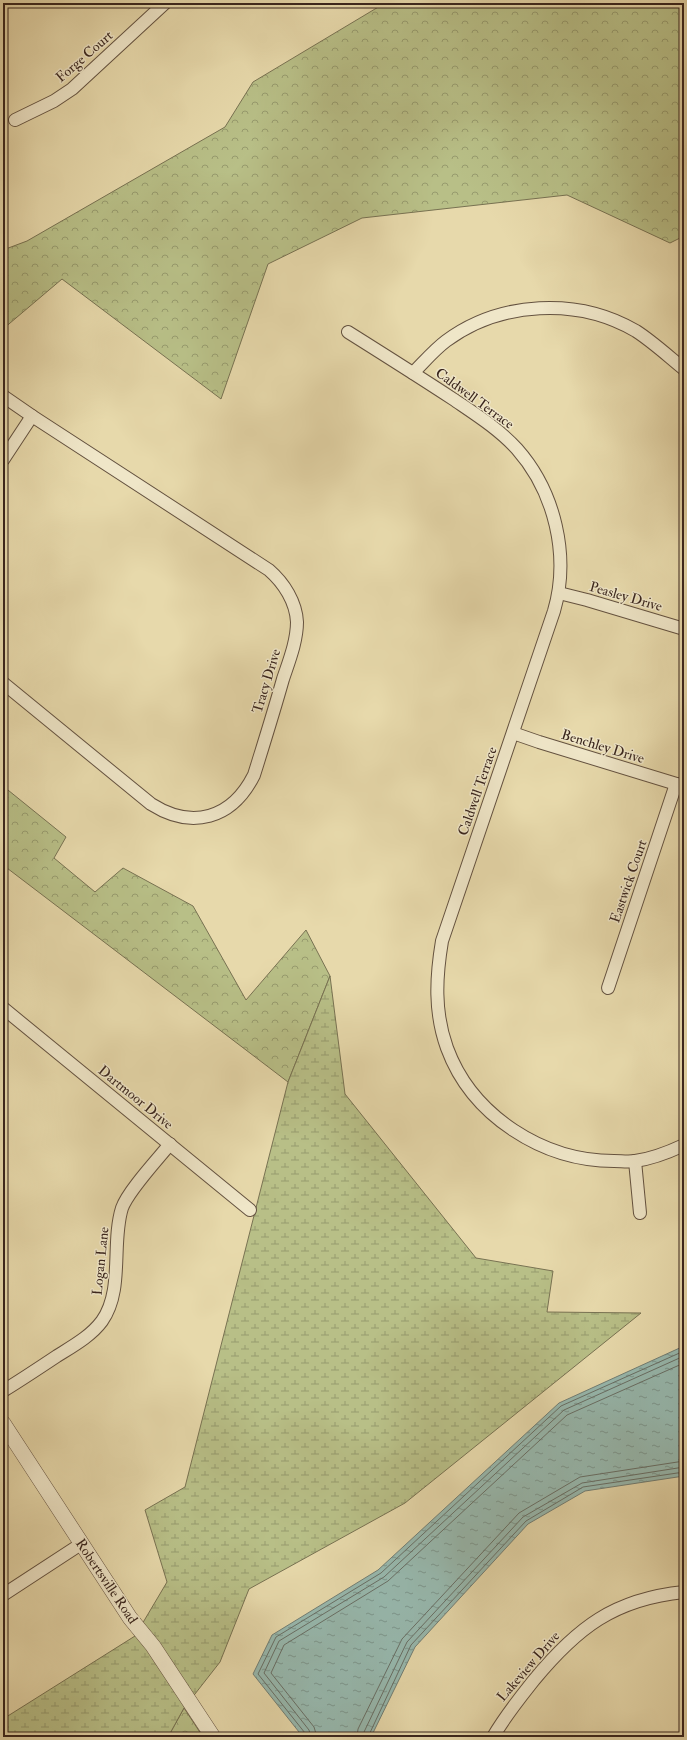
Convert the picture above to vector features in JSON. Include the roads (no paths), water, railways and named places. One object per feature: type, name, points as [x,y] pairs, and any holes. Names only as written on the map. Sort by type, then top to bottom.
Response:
[{"type":"street","name":"Forge Court","points":[[15,120],[54,101],[72,89],[165,3]]},
{"type":"street","points":[[413,373],[437,348],[468,327],[502,314],[519,310],[541,308],[556,308],[590,312],[623,325],[648,339],[684,369]]},
{"type":"street","name":"Caldwell Terrace","points":[[348,332],[487,422],[504,436],[528,463],[544,492],[557,531],[560,560],[559,593],[554,611],[442,941],[438,966],[438,1014],[443,1035],[452,1060],[471,1090],[482,1104],[502,1123],[544,1148],[575,1157],[604,1161],[635,1161],[684,1145]]},
{"type":"street","name":"Tracy Drive","points":[[3,396],[275,575],[285,587],[291,599],[297,621],[296,631],[254,775],[248,788],[231,806],[216,814],[202,818],[185,818],[164,813],[150,804],[3,683]]},
{"type":"street","points":[[3,460],[32,416]]},
{"type":"street","name":"Peasley Drive","points":[[559,593],[684,629]]},
{"type":"street","name":"Benchley Drive","points":[[513,733],[680,785]]},
{"type":"street","name":"Eastwick Court","points":[[608,988],[680,785]]},
{"type":"street","name":"Dartmoor Drive","points":[[3,1008],[250,1210]]},
{"type":"street","name":"Logan Lane","points":[[3,1391],[82,1340],[102,1321],[112,1299],[115,1282],[117,1230],[123,1206],[129,1195],[170,1144]]},
{"type":"street","points":[[635,1161],[640,1212]]},
{"type":"street","name":"Robertsville Road","points":[[3,1424],[130,1618],[153,1646],[213,1737]]},
{"type":"street","points":[[3,1595],[81,1544]]},
{"type":"street","name":"Lakeview Drive","points":[[493,1737],[510,1710],[554,1656],[578,1633],[604,1616],[638,1600],[657,1595],[684,1592]]},
{"type":"water","points":[[684,1346],[684,1476],[585,1491],[528,1524],[415,1647],[371,1737],[303,1737],[253,1674],[272,1635],[378,1570],[559,1403]]}]
